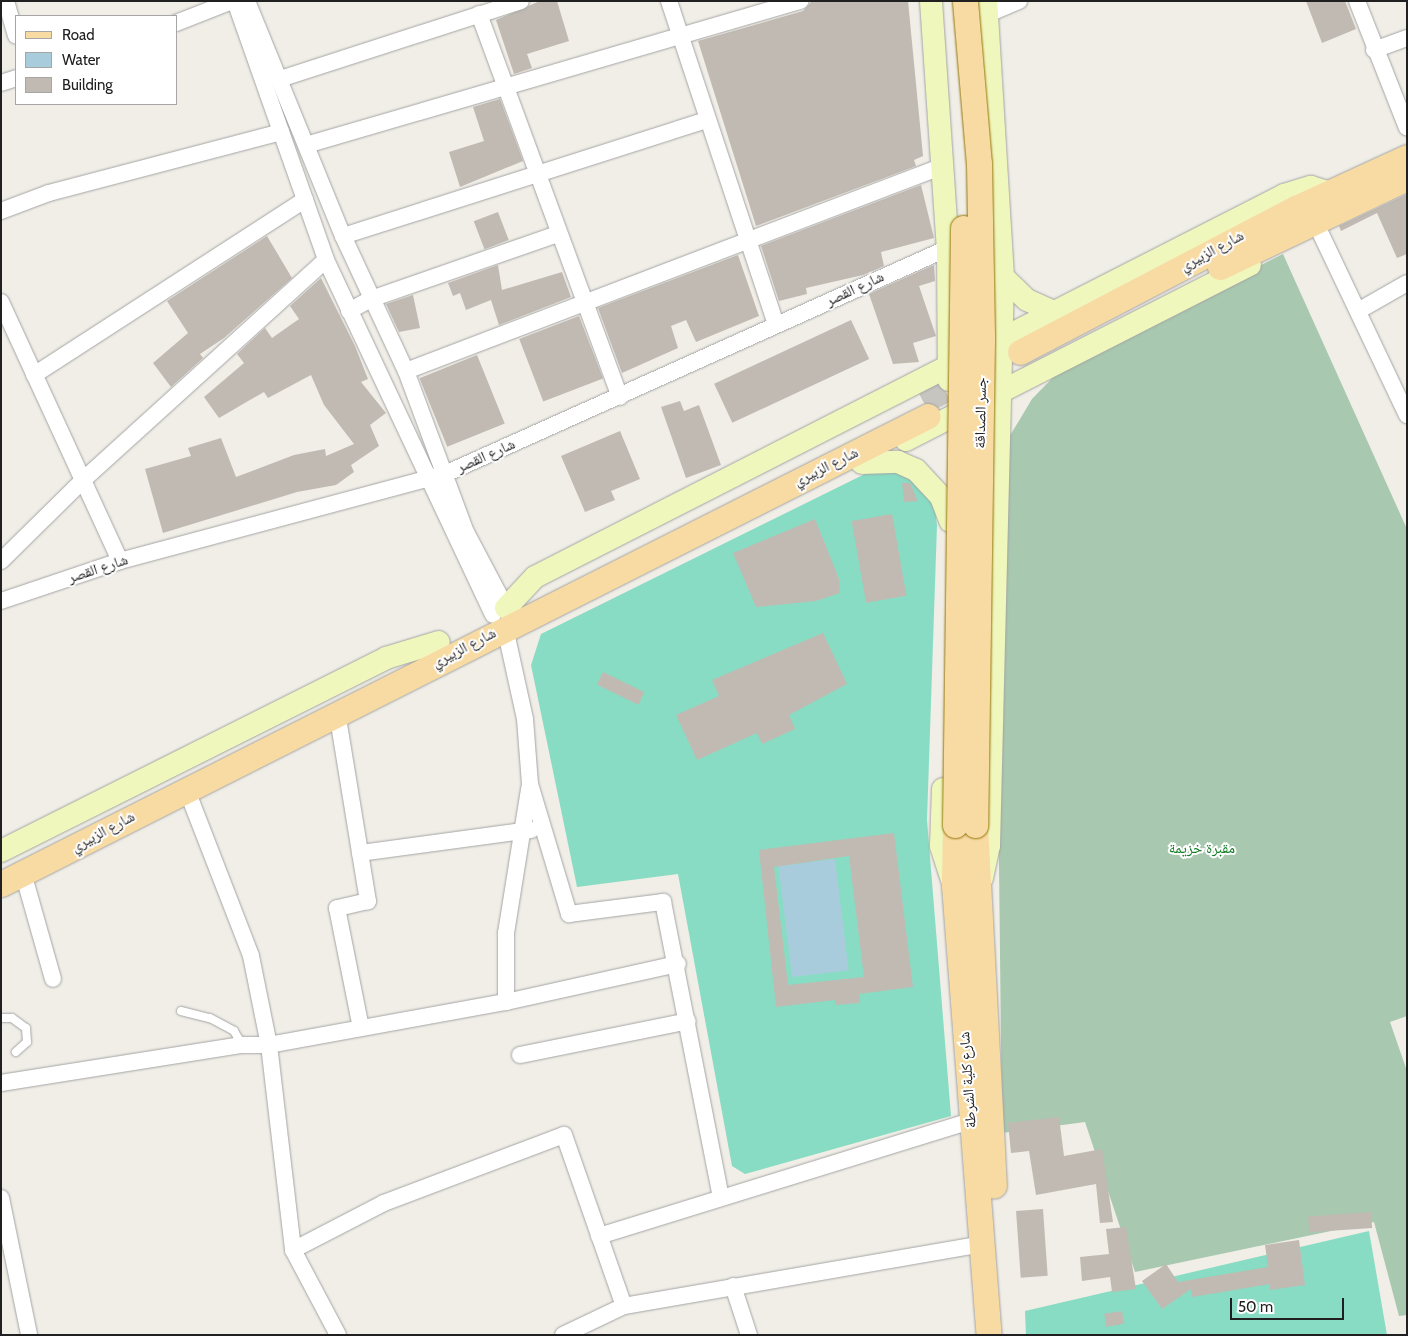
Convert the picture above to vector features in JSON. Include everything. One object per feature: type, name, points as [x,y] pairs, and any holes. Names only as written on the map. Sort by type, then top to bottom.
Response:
[{"type":"main road","points":[[931,1],[948,248],[949,368],[934,412],[950,521],[941,846],[954,885]]},
{"type":"main road","name":"جسر الصداقة","points":[[950,1],[963,195],[965,825]]},
{"type":"main road","name":"جسر الصداقة","points":[[965,1],[979,163],[982,339],[965,825]]},
{"type":"main road","points":[[980,886],[989,846],[1002,394],[1015,353],[1003,277],[987,7]]},
{"type":"main road","name":"شارع الزبيري","points":[[1326,211],[1407,157]]},
{"type":"main road","name":"شارع الزبيري","points":[[1015,353],[1326,211],[1407,178]]},
{"type":"main road","points":[[934,412],[1002,394],[1326,211],[1311,187],[1284,195],[1054,312],[1015,353],[862,463],[541,625],[501,617],[535,577],[949,368],[1015,353]]},
{"type":"main road","points":[[1003,277],[1027,300],[1054,312]]},
{"type":"main road","points":[[949,368],[1002,394]]},
{"type":"main road","name":"شارع الزبيري","points":[[1,851],[386,658],[439,642],[501,617],[934,412]]},
{"type":"main road","points":[[862,463],[898,462],[916,470],[941,497],[950,521]]},
{"type":"main road","name":"شارع الزبيري","points":[[8,874],[186,788],[336,712],[501,617]]},
{"type":"main road","name":"شارع الزبيري","points":[[8,874],[439,642]]},
{"type":"main road","name":"شارع كلية الشرطة","points":[[965,825],[954,885],[971,1121],[984,1244],[989,1334]]},
{"type":"main road","name":"شارع كلية الشرطة","points":[[965,825],[980,886],[989,1334]]},
{"type":"street","points":[[6,1],[15,32]]},
{"type":"street","points":[[178,22],[234,1],[326,260],[428,480],[501,617]]},
{"type":"street","points":[[247,1],[343,236],[406,371],[466,532],[501,617],[525,718],[530,784],[568,914],[663,902],[678,964],[721,1197]]},
{"type":"street","points":[[280,79],[521,1]]},
{"type":"street","points":[[669,1],[776,325]]},
{"type":"street","points":[[306,145],[681,38],[800,1]]},
{"type":"street","points":[[987,7],[1019,1]]},
{"type":"street","points":[[1357,1],[1374,50],[1407,128]]},
{"type":"street","points":[[479,14],[503,88],[620,397]]},
{"type":"street","points":[[1374,50],[1407,38]]},
{"type":"street","points":[[1,83],[15,78]]},
{"type":"street","points":[[343,236],[535,173],[707,120]]},
{"type":"street","points":[[1,211],[49,193],[281,132]]},
{"type":"street","points":[[406,371],[943,166]]},
{"type":"street","points":[[34,375],[305,200]]},
{"type":"street","points":[[1326,211],[1358,310],[1407,415]]},
{"type":"street","points":[[350,311],[371,299],[558,234]]},
{"type":"street","name":"شارع القصر","points":[[1,601],[120,561],[445,474],[948,248]]},
{"type":"street","points":[[1,560],[82,481],[326,260]]},
{"type":"street","points":[[1358,310],[1407,283]]},
{"type":"street","points":[[1,302],[120,561]]},
{"type":"street","points":[[336,712],[368,900],[337,908],[362,1028]]},
{"type":"street","points":[[506,1002],[506,933],[530,784]]},
{"type":"street","points":[[186,788],[251,956],[269,1045],[293,1250],[338,1335]]},
{"type":"street","points":[[360,853],[522,832],[543,827]]},
{"type":"street","points":[[8,874],[53,979]]},
{"type":"street","points":[[1,1083],[242,1045],[269,1045],[506,1002],[678,964]]},
{"type":"street","points":[[520,1055],[688,1021]]},
{"type":"street","points":[[599,1236],[971,1121]]},
{"type":"street","points":[[293,1250],[384,1203],[564,1135],[624,1306]]},
{"type":"street","points":[[1,1198],[29,1335]]},
{"type":"street","points":[[563,1335],[624,1306],[984,1244]]},
{"type":"street","points":[[733,1286],[749,1335]]},
{"type":"lane","points":[[181,1011],[210,1018],[234,1031],[242,1045]]},
{"type":"lane","points":[[1,1018],[12,1018],[26,1028],[27,1042],[16,1052]]},
{"type":"green space","name":"مقبرة خزيمة","points":[[1283,254],[1407,529],[1407,1016],[1390,1022],[1407,1071],[1407,1315],[1399,1316],[1374,1222],[1135,1272],[1085,1122],[1002,1133],[997,683],[1008,439],[1032,399],[1066,364]]},
{"type":"green space","points":[[881,466],[903,469],[933,496],[937,525],[927,820],[951,1116],[745,1174],[732,1166],[678,874],[577,887],[531,665],[541,634]]},
{"type":"green space","points":[[1369,1231],[1387,1335],[1026,1335],[1025,1311]]},
{"type":"water","points":[[835,859],[849,970],[792,977],[778,866]]},
{"type":"building","points":[[540,1],[557,1],[569,41],[527,54],[532,68],[514,74],[496,20]]},
{"type":"building","points":[[812,1],[908,1],[923,156],[914,160],[916,166],[756,226],[698,41],[803,11]]},
{"type":"building","points":[[1306,1],[1345,1],[1356,29],[1322,43]]},
{"type":"building","points":[[500,99],[523,161],[460,187],[449,152],[484,141],[473,107]]},
{"type":"building","points":[[921,185],[934,238],[881,252],[884,266],[863,275],[806,288],[807,294],[779,301],[761,246]]},
{"type":"building","points":[[1407,194],[1407,254],[1397,258],[1377,213],[1341,231],[1339,226]]},
{"type":"building","points":[[498,212],[509,240],[484,249],[474,221]]},
{"type":"building","points":[[267,236],[292,278],[224,338],[200,354],[203,358],[171,387],[153,363],[188,333],[167,301]]},
{"type":"building","points":[[738,255],[759,316],[696,342],[686,320],[671,326],[678,348],[622,373],[598,308]]},
{"type":"building","points":[[498,265],[502,290],[562,272],[571,297],[499,325],[491,300],[466,310],[460,293],[453,296],[448,283]]},
{"type":"building","points":[[934,265],[935,281],[919,286],[936,336],[913,343],[919,362],[893,364],[869,294]]},
{"type":"building","points":[[321,278],[355,346],[368,379],[361,382],[386,413],[370,425],[379,446],[351,465],[354,472],[336,485],[297,492],[163,533],[145,469],[191,456],[188,448],[221,438],[236,477],[294,455],[325,449],[326,456],[354,444],[324,405],[311,375],[268,398],[264,392],[219,418],[204,397],[244,363],[237,354],[265,328],[272,338],[299,319],[290,306]]},
{"type":"building","points":[[413,295],[420,328],[399,332],[386,304]]},
{"type":"building","points":[[579,316],[603,379],[543,401],[519,339]]},
{"type":"building","points":[[851,320],[869,359],[732,423],[714,384]]},
{"type":"building","points":[[477,355],[505,424],[447,447],[420,378]]},
{"type":"building","points":[[680,401],[684,411],[699,405],[721,465],[686,478],[661,407]]},
{"type":"building","points":[[620,431],[640,479],[611,491],[615,500],[585,512],[561,456]]},
{"type":"building","points":[[902,483],[910,483],[918,501],[904,502]]},
{"type":"building","points":[[892,514],[906,596],[866,603],[852,521]]},
{"type":"building","points":[[815,519],[839,579],[840,593],[816,601],[756,607],[733,553]]},
{"type":"building","points":[[823,633],[847,684],[789,715],[795,729],[762,744],[757,733],[697,760],[676,715],[719,696],[712,680]]},
{"type":"building","points":[[603,672],[644,692],[638,705],[597,685]]},
{"type":"building","points":[[894,833],[913,987],[859,994],[860,1003],[835,1005],[835,1000],[776,1007],[759,850]],"holes":[[[849,856],[864,977],[788,985],[774,867]]]},
{"type":"building","points":[[1059,1117],[1064,1156],[1102,1149],[1113,1222],[1100,1223],[1096,1184],[1036,1195],[1029,1151],[1011,1153],[1008,1123]]},
{"type":"building","points":[[1043,1209],[1048,1276],[1021,1278],[1016,1211]]},
{"type":"building","points":[[1371,1212],[1372,1228],[1309,1232],[1308,1216]]},
{"type":"building","points":[[1126,1227],[1136,1289],[1112,1292],[1110,1277],[1082,1281],[1080,1257],[1109,1254],[1106,1229]]},
{"type":"building","points":[[1299,1240],[1305,1285],[1270,1290],[1270,1284],[1192,1297],[1191,1289],[1162,1309],[1142,1281],[1166,1264],[1178,1282],[1268,1267],[1265,1245]]},
{"type":"building","points":[[1122,1311],[1124,1324],[1106,1327],[1104,1314]]},
{"type":"tunnel","points":[[923,401],[975,375]]}]
